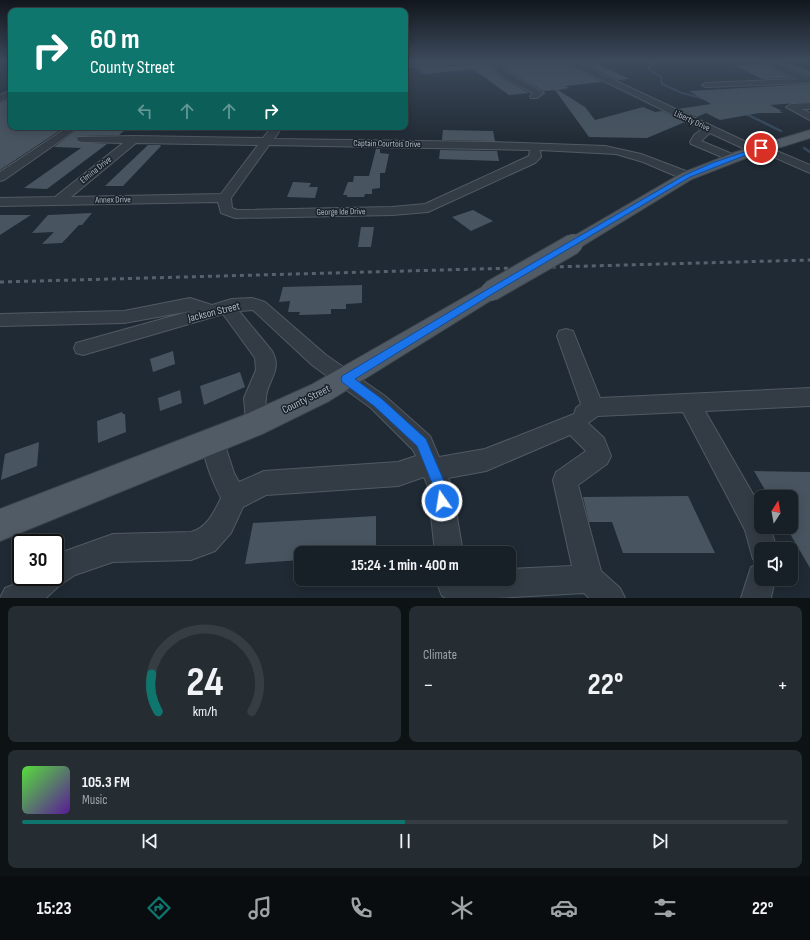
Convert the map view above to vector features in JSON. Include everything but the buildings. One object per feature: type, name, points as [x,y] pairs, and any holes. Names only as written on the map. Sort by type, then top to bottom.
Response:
[{"type":"main road","name":"County Street","points":[[0,525],[257,422],[320,393],[687,176],[758,149],[810,134]]},
{"type":"street","points":[[531,88],[540,93],[534,96]]},
{"type":"street","name":"Liberty Drive","points":[[623,88],[709,129],[810,169]]},
{"type":"street","points":[[810,106],[791,107],[810,117]]},
{"type":"street","points":[[709,129],[698,136],[695,142],[733,158]]},
{"type":"street","points":[[0,177],[70,130]]},
{"type":"street","points":[[226,198],[276,130]]},
{"type":"street","points":[[160,140],[169,131]]},
{"type":"street","name":"Captain Courtois Drive","points":[[82,139],[535,146],[621,150],[687,176]]},
{"type":"street","name":"Elmina Drive","points":[[58,201],[134,140]]},
{"type":"street","name":"George Ide Drive","points":[[226,198],[224,203],[226,210],[235,214],[417,210],[428,208],[531,162],[535,157],[535,146]]},
{"type":"street","name":"Annex Drive","points":[[0,202],[226,198]]},
{"type":"street","points":[[0,320],[124,316],[190,304],[219,309],[266,356],[266,370],[255,398],[257,422]]},
{"type":"street","name":"Jackson Street","points":[[83,348],[219,309],[242,304],[252,304],[258,306],[319,360],[378,402],[422,443],[440,488],[448,546]]},
{"type":"street","points":[[566,336],[593,407]]},
{"type":"street","points":[[64,566],[113,548],[190,546],[206,542],[222,524],[234,498],[264,483],[398,474],[431,466],[486,460],[573,424],[593,407],[810,397]]},
{"type":"street","points":[[689,403],[758,526],[761,542]]},
{"type":"street","points":[[573,424],[596,445],[599,456],[565,480],[589,579],[610,598]]},
{"type":"street","points":[[213,440],[223,477],[234,498]]},
{"type":"street","points":[[452,588],[589,579]]},
{"type":"street","points":[[15,598],[24,597],[38,586]]},
{"type":"street","points":[[756,598],[759,586]]},
{"type":"waterway","points":[[671,88],[682,93],[705,99]]},
{"type":"waterway","points":[[744,113],[781,131]]},
{"type":"waterway","points":[[804,148],[810,152]]},
{"type":"railway","points":[[0,282],[810,260]]},
{"type":"route","points":[[442,501],[440,488],[422,443],[378,402],[346,379],[491,291],[687,176],[761,148]]}]
